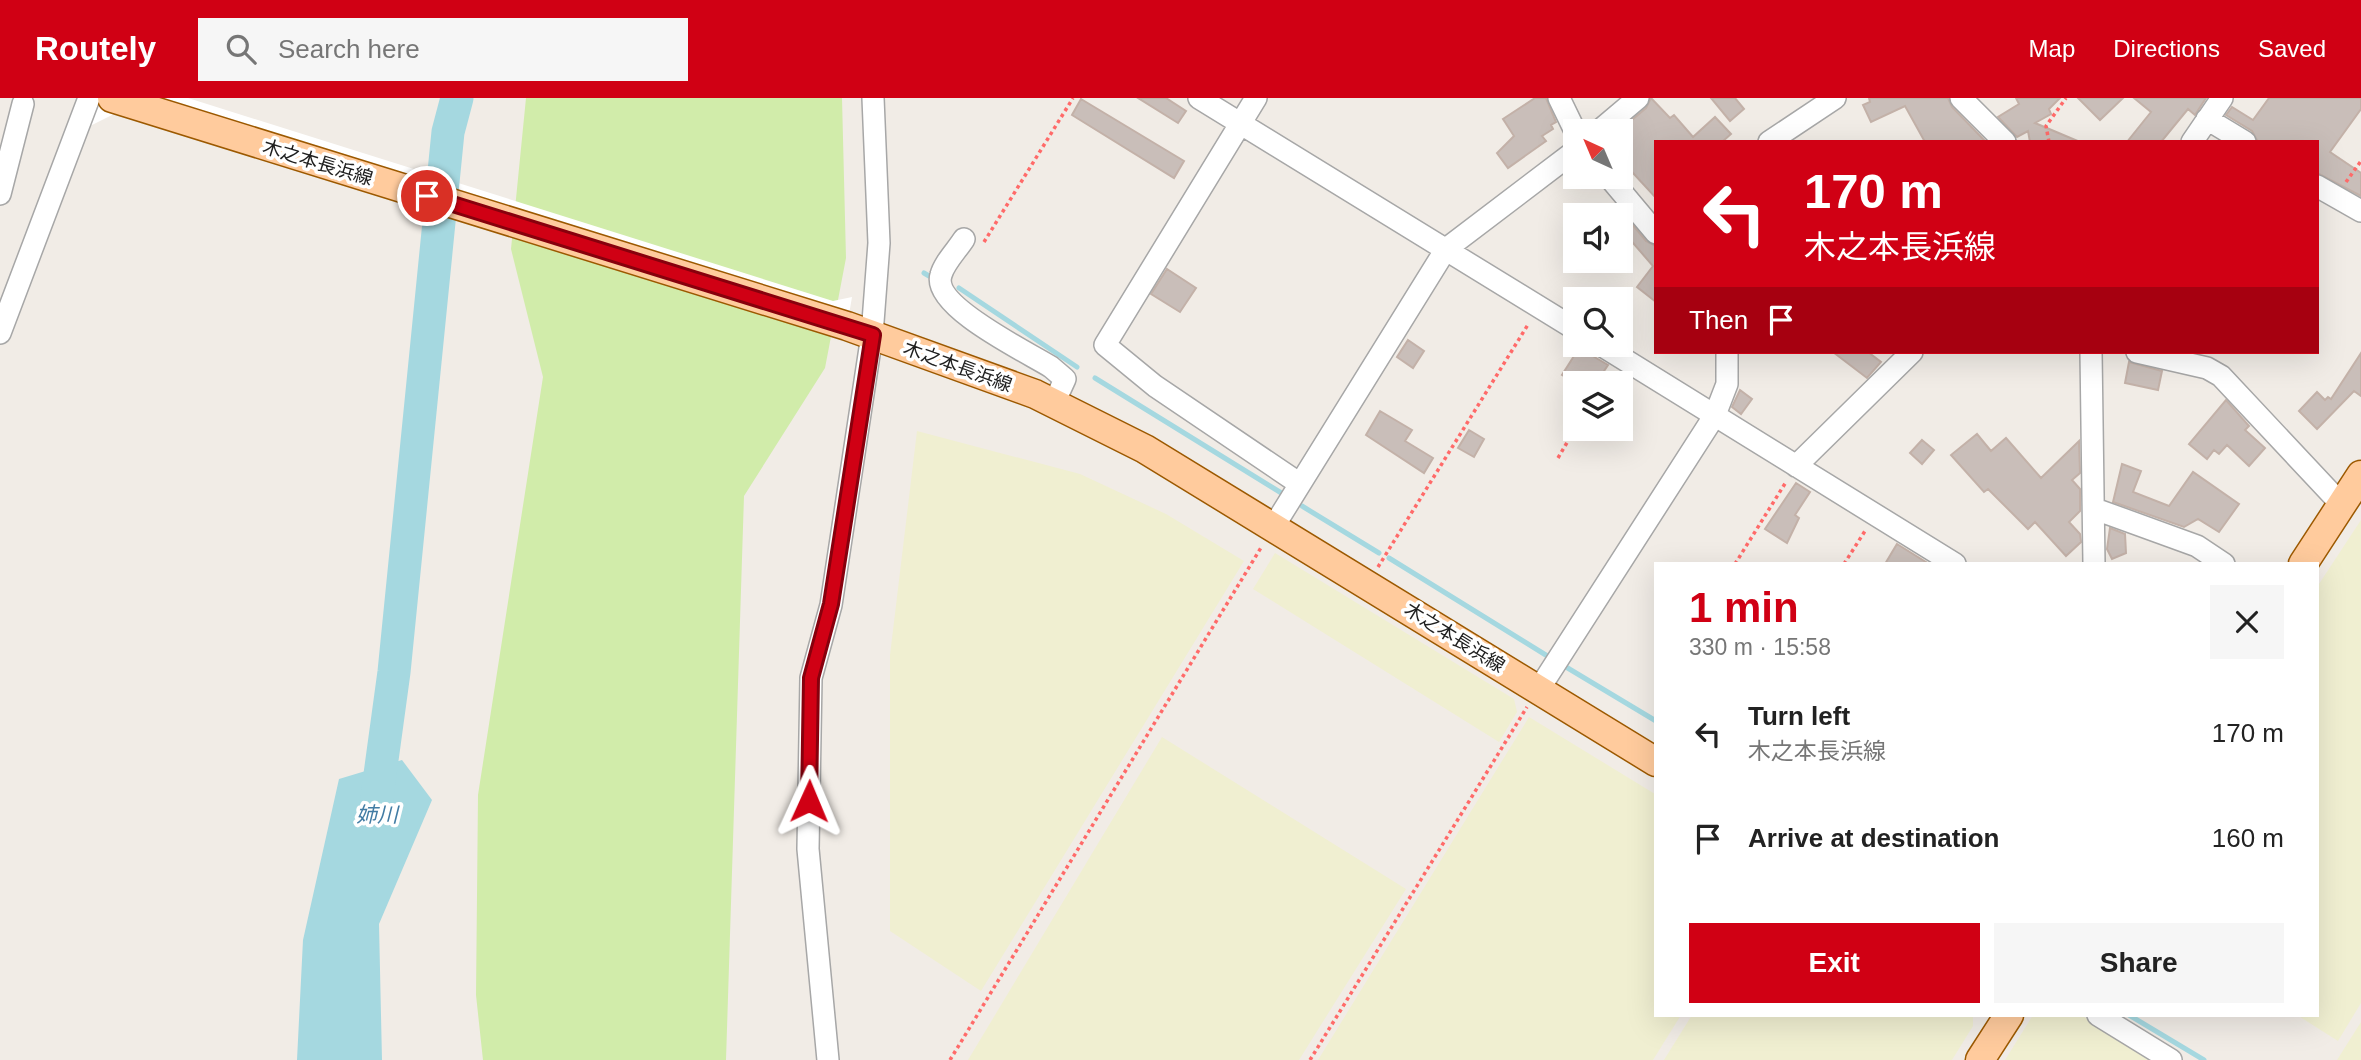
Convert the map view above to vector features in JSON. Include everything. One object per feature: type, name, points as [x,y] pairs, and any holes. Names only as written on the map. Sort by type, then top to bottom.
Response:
[{"type":"main road","name":"木之本長浜線","points":[[112,98],[860,331],[1054,403],[1145,449],[1654,761]]},
{"type":"main road","points":[[2303,562],[2361,475]]},
{"type":"main road","points":[[1980,1060],[2008,1017]]},
{"type":"street","points":[[0,333],[89,98]]},
{"type":"street","points":[[828,1060],[808,849],[811,678],[831,604],[860,331],[879,243],[873,98]]},
{"type":"street","points":[[1199,98],[1563,322]]},
{"type":"street","points":[[1256,98],[1105,345],[1155,386],[1300,484]]},
{"type":"street","points":[[1559,98],[1569,119]]},
{"type":"street","points":[[1613,119],[1638,98]]},
{"type":"street","points":[[1772,140],[1835,98]]},
{"type":"street","points":[[1961,98],[2003,140]]},
{"type":"street","points":[[2193,140],[2222,98]]},
{"type":"street","points":[[0,194],[23,104]]},
{"type":"street","points":[[2207,119],[2242,140]]},
{"type":"street","points":[[1274,526],[1446,249],[1563,160]]},
{"type":"street","points":[[2319,187],[2361,211]]},
{"type":"street","points":[[1621,189],[1653,222]]},
{"type":"street","points":[[972,244],[940,276],[941,290],[952,307],[1051,367],[1065,379],[1054,403]]},
{"type":"street","points":[[1539,689],[1715,415],[1727,384],[1727,354]]},
{"type":"street","points":[[1796,466],[1910,354]]},
{"type":"street","points":[[2091,354],[2094,562]]},
{"type":"street","points":[[2145,354],[2215,371],[2341,504]]},
{"type":"street","points":[[1621,357],[1952,562]]},
{"type":"street","points":[[2095,509],[2197,546],[2221,562]]},
{"type":"street","points":[[2101,1017],[2171,1060]]},
{"type":"path","points":[[972,244],[1073,98]]},
{"type":"path","points":[[2049,140],[2046,127],[2055,109],[2066,98]]},
{"type":"path","points":[[1367,583],[1539,307]]},
{"type":"path","points":[[1558,458],[1569,441]]},
{"type":"path","points":[[1736,562],[1796,466]]},
{"type":"path","points":[[1845,562],[1875,514]]},
{"type":"path","points":[[950,1060],[1274,526]]},
{"type":"path","points":[[1310,1060],[1539,689]]},
{"type":"green space","points":[[526,98],[842,98],[846,258],[825,368],[744,496],[726,1060],[483,1060],[476,995],[478,795],[543,377],[511,249]]},
{"type":"green space","points":[[917,431],[1080,474],[1166,514],[1244,561],[981,991],[890,931],[890,655]]},
{"type":"green space","points":[[2361,520],[2361,1003],[2338,1041],[2300,1017],[2319,1017],[2319,584]]},
{"type":"green space","points":[[1275,553],[1514,699],[1517,712],[1499,742],[1253,589]]},
{"type":"green space","points":[[1529,717],[1654,793],[1654,1017],[1680,1017],[1653,1060],[1318,1060]]},
{"type":"green space","points":[[1162,737],[1406,889],[1299,1060],[968,1060]]},
{"type":"green space","points":[[1691,1017],[1973,1017],[1973,1026],[1952,1060],[1664,1060]]},
{"type":"green space","points":[[2032,1017],[2084,1017],[2154,1060],[2005,1060]]},
{"type":"green space","points":[[2361,1022],[2361,1060],[2337,1060]]},
{"type":"water","name":"姉川","points":[[402,760],[432,800],[379,924],[382,1060],[297,1060],[303,940],[339,779]]},
{"type":"pier","points":[[99,98],[188,98],[833,301],[852,297],[845,338],[120,111],[88,127]]},
{"type":"building","points":[[1138,98],[1166,98],[1186,111],[1178,123]]},
{"type":"building","points":[[1535,98],[1546,98],[1556,122],[1551,125],[1553,129],[1542,136],[1546,141],[1508,168],[1497,153],[1514,136],[1503,119]]},
{"type":"building","points":[[1651,98],[1670,118],[1674,115],[1693,137],[1715,117],[1731,134],[1724,140],[1654,140],[1654,196],[1633,173],[1633,119],[1646,108]]},
{"type":"building","points":[[1711,98],[1735,98],[1744,109],[1730,121]]},
{"type":"building","points":[[1869,98],[1948,98],[1952,107],[1984,140],[1924,140],[1905,106],[1871,122],[1863,105],[1870,102]]},
{"type":"building","points":[[2016,98],[2060,98],[2049,109],[2051,114],[2035,123],[2075,140],[2030,140],[2028,131],[2017,137],[1998,117],[2019,104]]},
{"type":"building","points":[[2078,98],[2123,98],[2100,120]]},
{"type":"building","points":[[2134,98],[2206,98],[2195,115],[2188,109],[2163,140],[2129,140],[2151,112]]},
{"type":"building","points":[[2269,98],[2361,98],[2361,109],[2330,152],[2361,173],[2361,196],[2319,174],[2319,140],[2257,140],[2252,131],[2226,115],[2232,107],[2253,120]]},
{"type":"building","points":[[1081,99],[1184,161],[1174,178],[1072,115]]},
{"type":"building","points":[[1633,225],[1646,241],[1654,245],[1654,300],[1637,287],[1653,266],[1633,243]]},
{"type":"building","points":[[1167,269],[1196,288],[1180,312],[1151,294]]},
{"type":"building","points":[[1408,340],[1424,351],[1413,368],[1397,357]]},
{"type":"building","points":[[2361,353],[2361,396],[2354,391],[2317,429],[2299,411],[2317,392],[2325,400],[2328,397],[2331,399]]},
{"type":"building","points":[[1836,354],[1871,354],[1881,362],[1867,378]]},
{"type":"building","points":[[1573,357],[1594,357],[1608,365],[1604,371],[1565,371]]},
{"type":"building","points":[[2129,362],[2162,371],[2158,390],[2125,383]]},
{"type":"building","points":[[1740,390],[1752,399],[1741,414],[1732,407]]},
{"type":"building","points":[[2226,400],[2249,426],[2245,430],[2265,448],[2249,466],[2227,445],[2219,454],[2214,450],[2207,459],[2189,444]]},
{"type":"building","points":[[1380,411],[1412,430],[1405,441],[1433,458],[1424,473],[1366,435]]},
{"type":"building","points":[[1469,430],[1484,439],[1474,457],[1458,448]]},
{"type":"building","points":[[1977,434],[1991,451],[2006,438],[2041,478],[2079,441],[2080,473],[2072,480],[2080,489],[2080,511],[2069,522],[2080,534],[2081,542],[2066,556],[2035,522],[2028,529],[1988,489],[1984,492],[1951,455]]},
{"type":"building","points":[[1922,440],[1934,450],[1922,464],[1910,453]]},
{"type":"building","points":[[2122,464],[2141,471],[2133,492],[2169,506],[2193,472],[2239,504],[2219,532],[2198,519],[2184,527],[2113,502]]},
{"type":"building","points":[[1796,483],[1810,492],[1795,515],[1799,518],[1787,543],[1765,529]]},
{"type":"building","points":[[2110,528],[2125,534],[2126,553],[2112,559],[2107,549]]},
{"type":"building","points":[[1897,544],[1926,562],[1886,562]]},
{"type":"waterway","name":"姉川","points":[[375,811],[394,672],[448,132],[457,98]]},
{"type":"waterway","points":[[924,273],[929,276]]},
{"type":"waterway","points":[[959,288],[1077,367]]},
{"type":"waterway","points":[[1095,378],[1283,494]]},
{"type":"waterway","points":[[1302,506],[1379,553]]},
{"type":"waterway","points":[[1389,558],[1549,657]]},
{"type":"waterway","points":[[1566,667],[1654,720]]},
{"type":"waterway","points":[[2132,1017],[2204,1060]]},
{"type":"route","points":[[427,196],[873,335],[831,604],[811,678],[809,801]]}]
